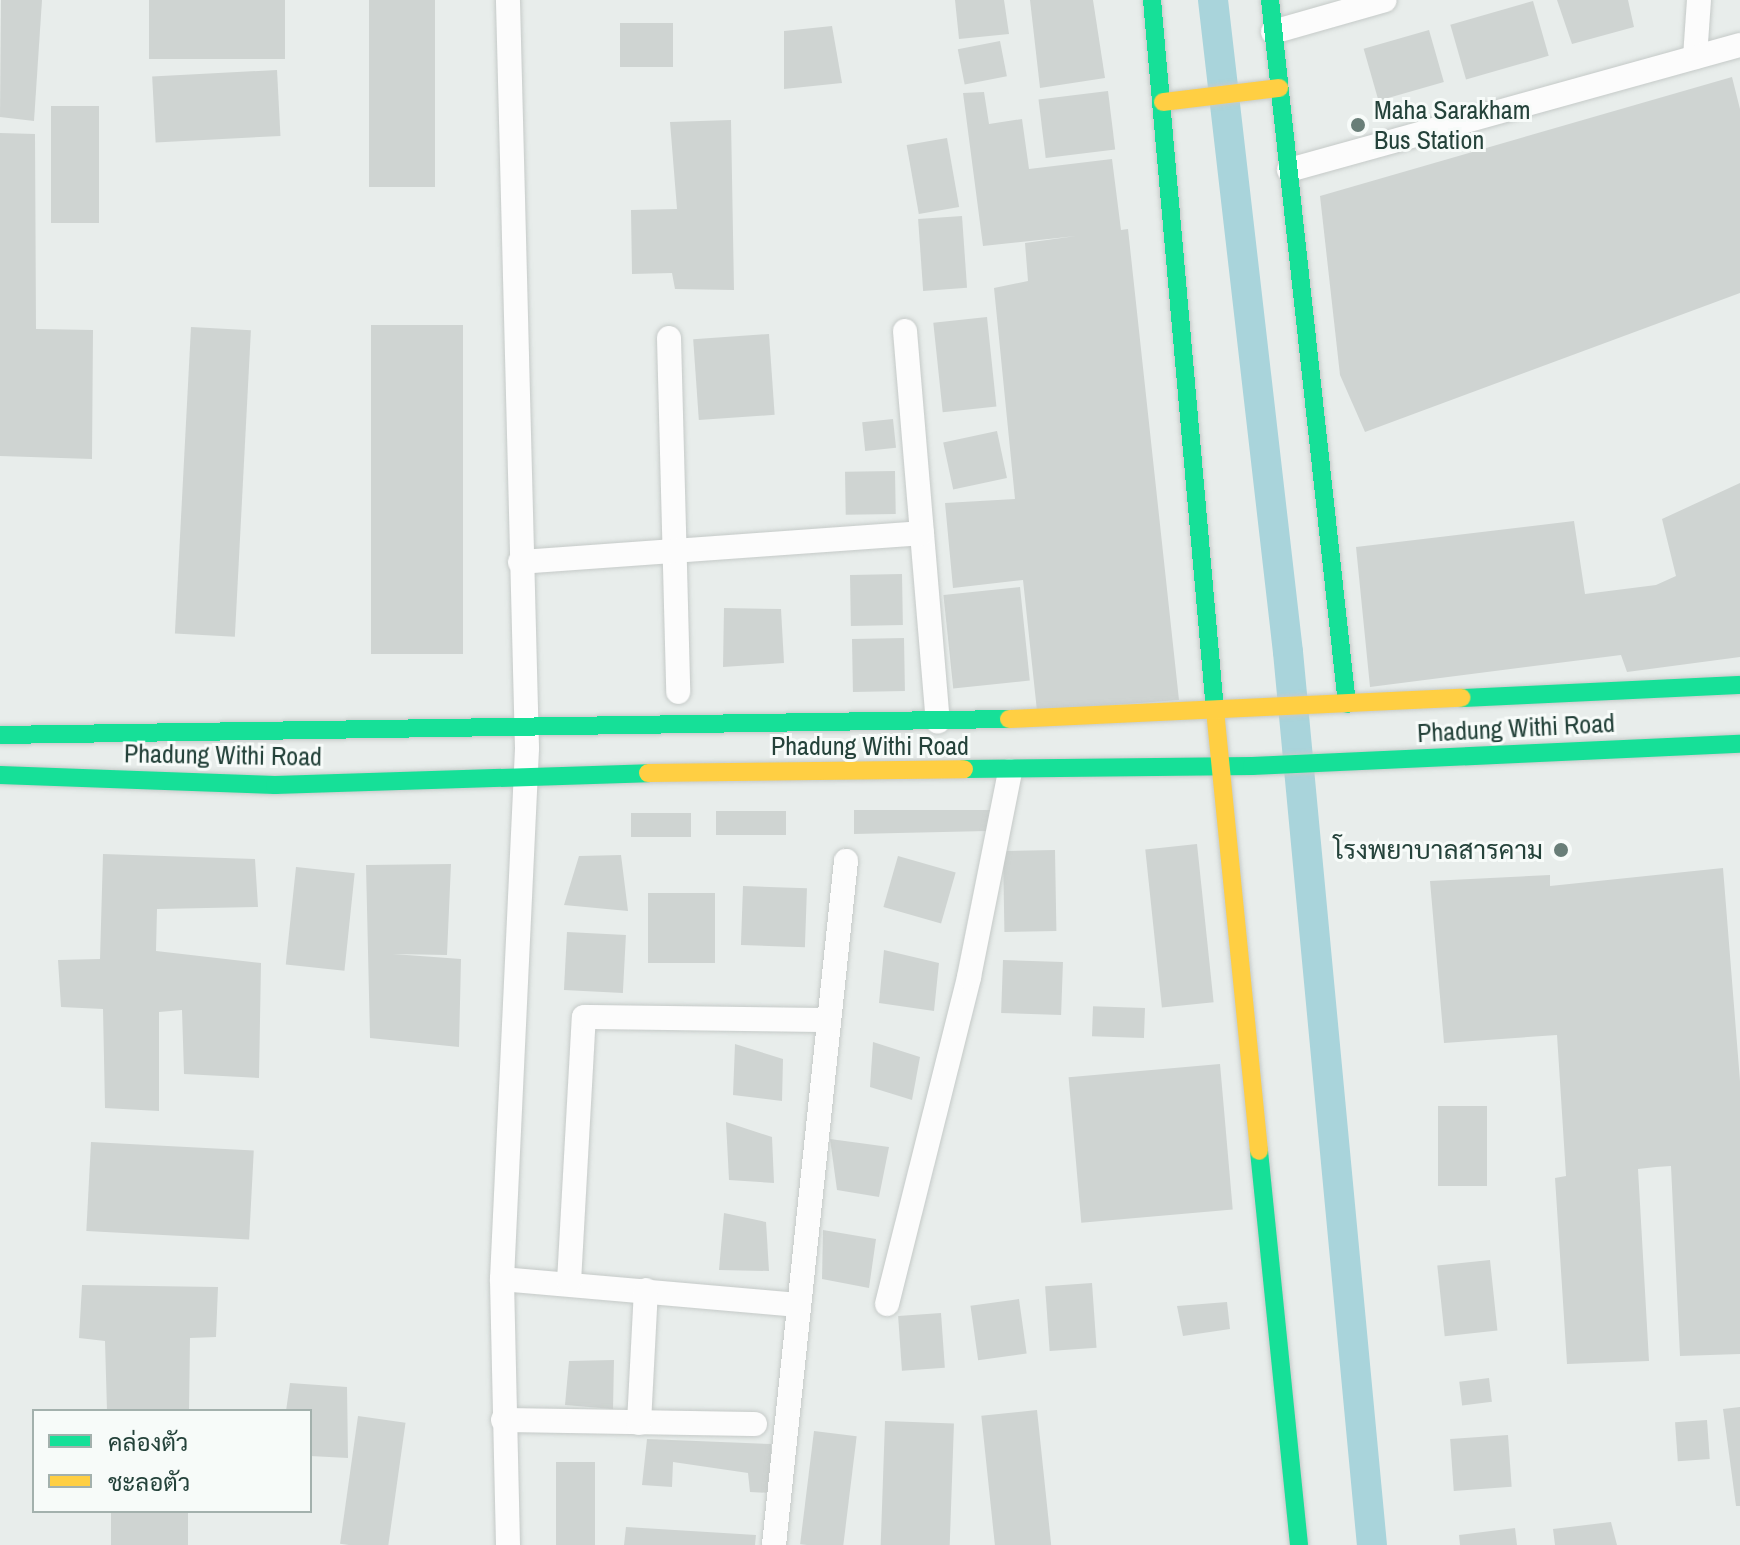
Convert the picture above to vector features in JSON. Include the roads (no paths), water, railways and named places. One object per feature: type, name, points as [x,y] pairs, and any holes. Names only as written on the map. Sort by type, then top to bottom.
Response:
[{"type":"main road","points":[[1152,0],[1220,767],[1299,1545]]},
{"type":"main road","points":[[1270,0],[1347,704]]},
{"type":"main road","points":[[1163,102],[1279,88]]},
{"type":"main road","name":"Phadung Withi Road","points":[[0,735],[938,722],[1215,713],[1740,685]]},
{"type":"main road","name":"Phadung Withi Road","points":[[0,775],[275,785],[526,774],[1220,767],[1740,744]]},
{"type":"street","points":[[508,0],[526,727],[502,1279],[508,1545]]},
{"type":"street","points":[[1273,32],[1385,0]]},
{"type":"street","points":[[1695,57],[1699,0]]},
{"type":"street","points":[[1289,170],[1740,45]]},
{"type":"street","points":[[905,331],[938,722]]},
{"type":"street","points":[[669,338],[678,692]]},
{"type":"street","points":[[520,562],[674,548],[922,533]]},
{"type":"street","points":[[887,1304],[969,977],[1010,771]]},
{"type":"street","points":[[774,1545],[846,861]]},
{"type":"street","points":[[569,1282],[584,1017],[828,1020]]},
{"type":"street","points":[[502,1279],[569,1282],[798,1305]]},
{"type":"street","points":[[639,1423],[646,1290]]},
{"type":"street","points":[[503,1420],[755,1424]]},
{"type":"waterway","points":[[1213,0],[1288,652],[1372,1545]]},
{"type":"place","name":"Maha Sarakham Bus Station","points":[[1358,125]]},
{"type":"place","name":"โรงพยาบาลสารคาม","points":[[1561,850]]}]
